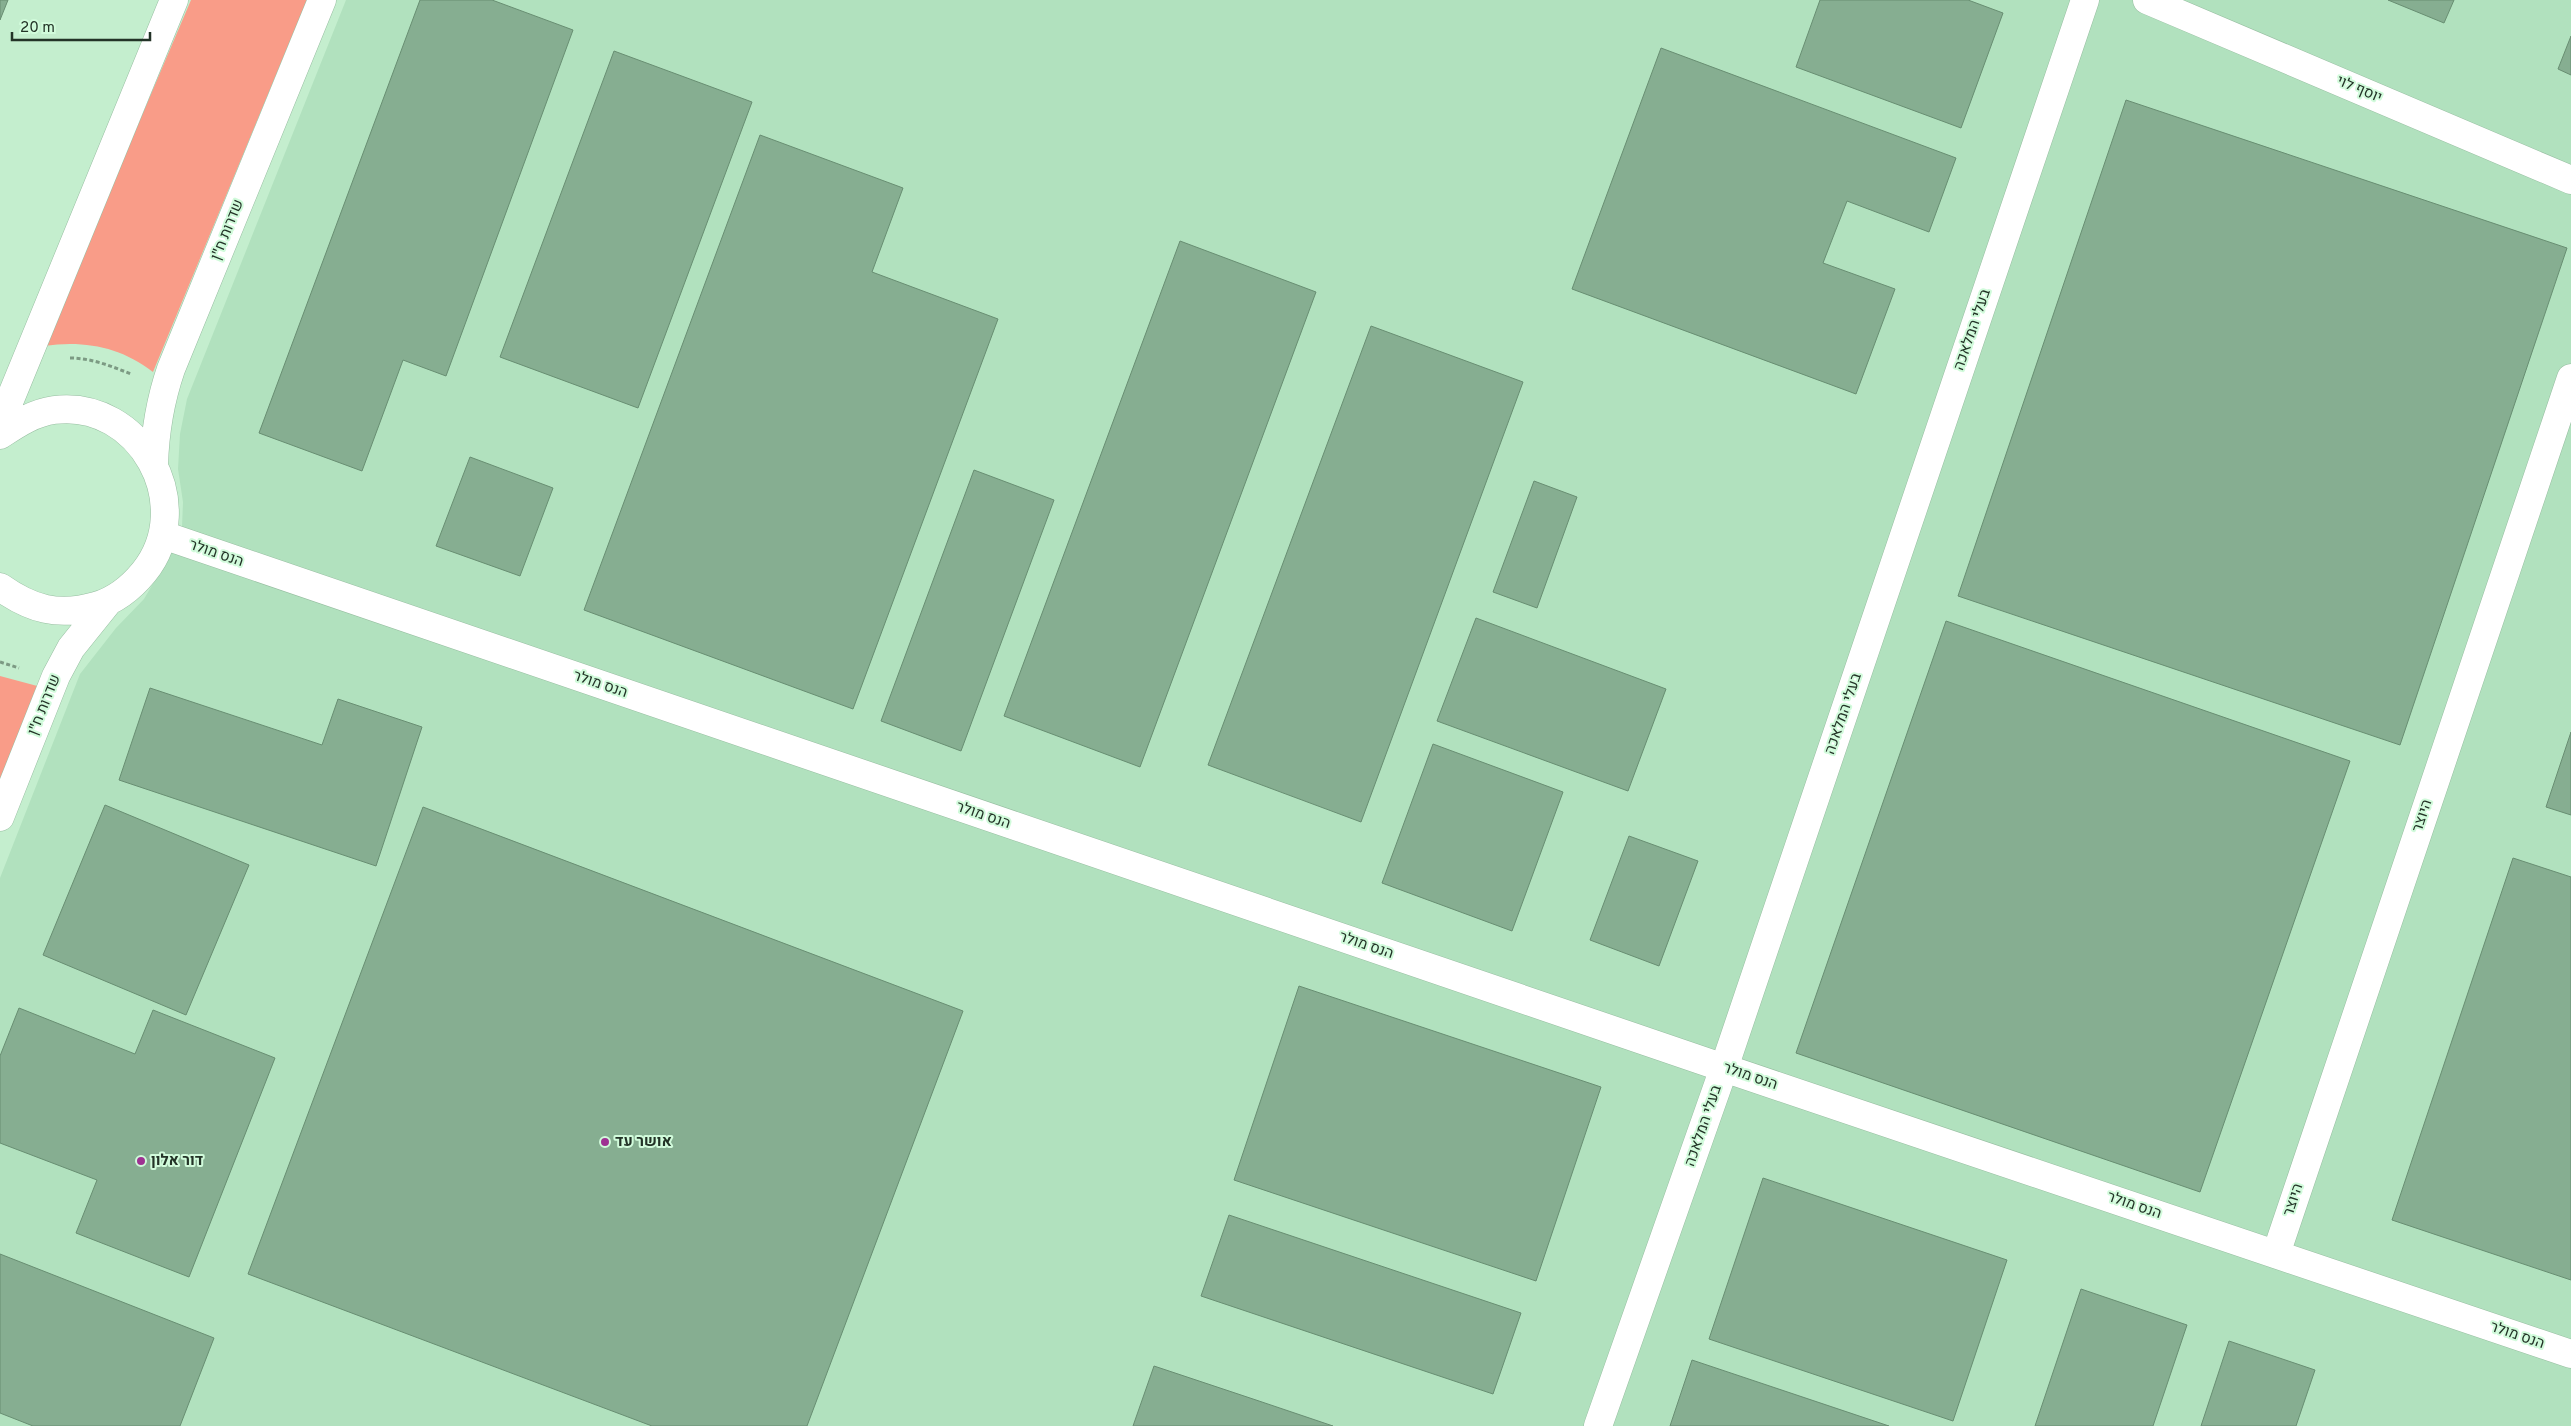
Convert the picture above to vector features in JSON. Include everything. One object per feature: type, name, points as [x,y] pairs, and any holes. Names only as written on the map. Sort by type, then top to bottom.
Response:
[{"type":"street","points":[[0,424],[174,0]]},
{"type":"street","name":"שדרות ח\"ן","points":[[154,465],[155,428],[160,402],[171,369],[322,0]]},
{"type":"street","name":"בעלי המלאכה","points":[[1598,1426],[1724,1068],[2085,0]]},
{"type":"street","name":"יוסף לוי","points":[[2148,0],[2571,180]]},
{"type":"street","name":"היוצר","points":[[2276,1254],[2571,378]]},
{"type":"street","points":[[0,435],[22,420],[55,410],[89,412],[121,426],[146,450],[162,480],[166,508],[163,535],[152,562],[133,586],[108,602],[79,610],[49,611],[20,601],[0,587]]},
{"type":"street","name":"הנס מולר","points":[[163,535],[1724,1068],[2571,1354]]},
{"type":"street","name":"שדרות ח\"ן","points":[[0,818],[56,676],[71,648],[108,602]]},
{"type":"path","points":[[23,365],[57,358],[80,358],[108,364],[131,374],[150,389],[160,402]]},
{"type":"shaded area","points":[[191,0],[307,0],[153,372],[141,363],[102,347],[73,344],[44,346]]},
{"type":"shaded area","points":[[346,0],[2571,0],[2571,1426],[0,1426],[0,878],[80,674],[116,628],[144,599],[165,563],[182,527],[183,502],[178,469],[180,434],[187,399]]},
{"type":"shaded area","points":[[0,676],[41,687],[0,787]]},
{"type":"building","points":[[0,0],[8,0],[0,20]]},
{"type":"building","points":[[420,0],[492,0],[573,30],[446,376],[403,360],[362,471],[259,433]]},
{"type":"building","points":[[1820,0],[1968,0],[2003,13],[1961,128],[1796,67]]},
{"type":"building","points":[[2388,0],[2454,0],[2444,23]]},
{"type":"building","points":[[2571,36],[2571,75],[2558,69]]},
{"type":"building","points":[[1661,48],[1956,158],[1929,232],[1847,201],[1823,263],[1895,289],[1856,394],[1572,289]]},
{"type":"building","points":[[614,51],[752,102],[638,408],[500,357]]},
{"type":"building","points":[[2126,100],[2567,248],[2400,745],[1958,596]]},
{"type":"building","points":[[760,135],[903,188],[872,272],[998,319],[853,709],[584,610]]},
{"type":"building","points":[[1180,241],[1316,292],[1140,767],[1004,716]]},
{"type":"building","points":[[1371,326],[1523,382],[1361,822],[1208,765]]},
{"type":"building","points":[[470,457],[553,488],[520,576],[436,546]]},
{"type":"building","points":[[974,470],[1054,500],[961,751],[881,721]]},
{"type":"building","points":[[1534,481],[1577,497],[1537,608],[1493,592]]},
{"type":"building","points":[[1476,618],[1666,689],[1628,791],[1437,721]]},
{"type":"building","points":[[1946,621],[2350,761],[2200,1192],[1796,1053]]},
{"type":"building","points":[[150,688],[322,745],[338,699],[422,727],[376,866],[119,780]]},
{"type":"building","points":[[2571,732],[2571,815],[2546,807]]},
{"type":"building","points":[[1433,744],[1563,792],[1512,931],[1382,883]]},
{"type":"building","points":[[105,805],[249,865],[186,1015],[43,955]]},
{"type":"building","name":"אושר עד","points":[[423,807],[963,1011],[807,1426],[652,1426],[248,1274]]},
{"type":"building","points":[[1629,836],[1698,861],[1659,966],[1590,940]]},
{"type":"building","points":[[2513,858],[2571,877],[2571,1280],[2392,1220]]},
{"type":"building","points":[[1299,986],[1601,1087],[1536,1281],[1234,1180]]},
{"type":"building","name":"דור אלון","points":[[19,1008],[135,1054],[153,1010],[275,1058],[189,1277],[76,1233],[97,1180],[0,1143],[0,1056]]},
{"type":"building","points":[[1763,1178],[2007,1260],[1953,1421],[1709,1339]]},
{"type":"building","points":[[1229,1215],[1521,1313],[1493,1394],[1201,1296]]},
{"type":"building","points":[[0,1254],[214,1338],[180,1426],[33,1426],[0,1413]]},
{"type":"building","points":[[2081,1289],[2187,1325],[2153,1426],[2035,1426]]},
{"type":"building","points":[[2229,1341],[2315,1370],[2296,1426],[2201,1426]]},
{"type":"building","points":[[1692,1360],[1889,1426],[1670,1426]]},
{"type":"building","points":[[1154,1366],[1256,1400],[1333,1426],[1133,1426]]},
{"type":"place","name":"אושר עד","points":[[605,1142]]},
{"type":"place","name":"דור אלון","points":[[141,1161]]}]
